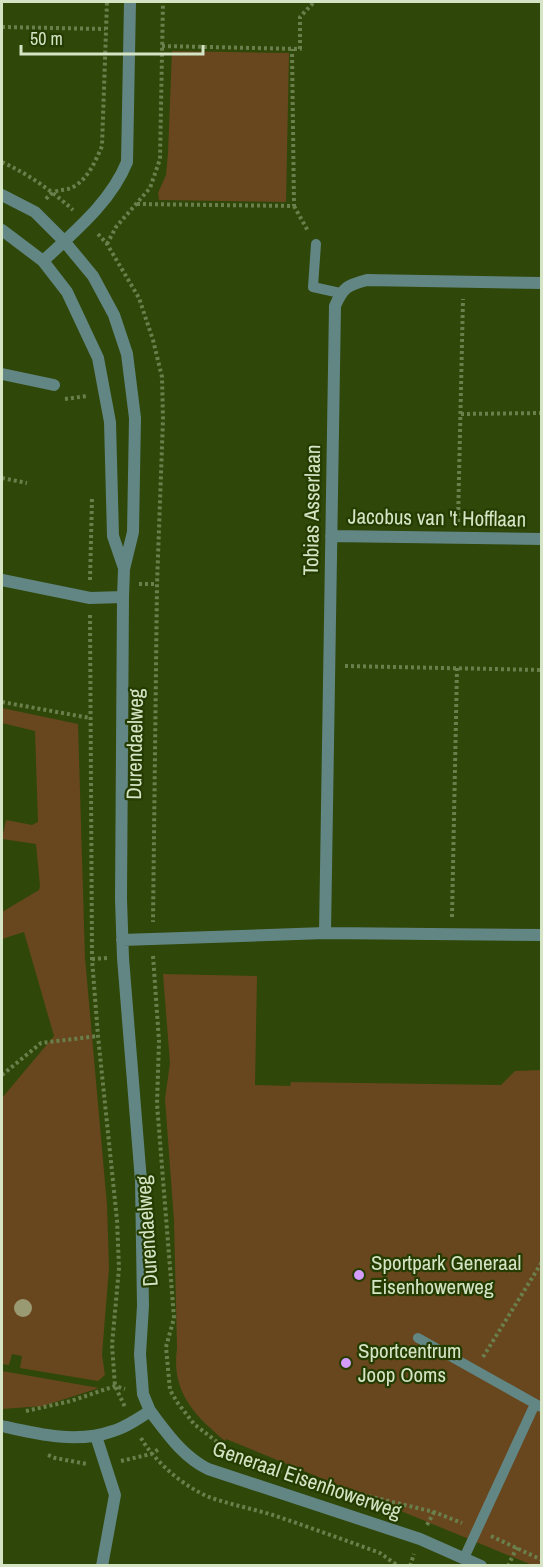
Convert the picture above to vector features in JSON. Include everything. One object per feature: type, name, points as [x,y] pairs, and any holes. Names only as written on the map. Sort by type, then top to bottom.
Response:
[{"type":"street","points":[[43,261],[85,221],[120,179],[127,162],[130,2]]},
{"type":"street","name":"Durendaelweg","points":[[2,195],[35,213],[64,241],[93,276],[114,315],[127,354],[135,418],[134,532],[124,569],[123,597],[122,940],[141,1181],[143,1306],[140,1354],[143,1394],[150,1411]]},
{"type":"street","name":"Durendaelweg","points":[[2,230],[43,261],[67,292],[98,358],[110,422],[113,536],[124,569]]},
{"type":"street","points":[[340,293],[350,284],[367,280],[542,283]]},
{"type":"street","name":"Tobias Asserlaan","points":[[325,933],[335,306],[340,293]]},
{"type":"street","points":[[2,374],[54,385]]},
{"type":"street","name":"Jacobus van 't Hofflaan","points":[[332,537],[542,539]]},
{"type":"street","points":[[2,580],[90,598],[123,597]]},
{"type":"street","points":[[122,940],[325,933],[542,936]]},
{"type":"street","points":[[2,1426],[51,1437],[96,1436],[113,1431],[150,1411]]},
{"type":"street","name":"Generaal Eisenhowerweg","points":[[150,1411],[180,1449],[208,1469],[420,1539],[462,1562],[481,1566]]},
{"type":"street","points":[[96,1436],[115,1495],[102,1566]]},
{"type":"lane","points":[[316,244],[313,287],[340,293]]},
{"type":"lane","points":[[418,1338],[538,1406],[476,1529],[462,1562]]},
{"type":"path","points":[[52,192],[74,187],[83,179],[102,146],[107,2]]},
{"type":"path","points":[[107,244],[116,227],[150,188],[160,159],[163,2]]},
{"type":"path","points":[[162,46],[300,49],[300,17],[314,2]]},
{"type":"path","points":[[2,27],[106,29]]},
{"type":"path","points":[[292,49],[294,206],[316,244]]},
{"type":"path","name":"Durendaelweg","points":[[2,162],[52,192],[107,244],[139,298],[162,377],[163,419],[156,584],[153,955],[159,1041],[157,1104],[174,1318],[166,1347],[170,1390]]},
{"type":"path","points":[[137,204],[294,206]]},
{"type":"path","points":[[458,538],[463,282]]},
{"type":"path","points":[[85,386],[89,406]]},
{"type":"path","points":[[461,414],[542,413]]},
{"type":"path","points":[[2,478],[27,483]]},
{"type":"path","name":"Durendaelweg","points":[[21,1412],[71,1401],[115,1386],[112,1346],[119,1268],[117,1220],[98,1036],[91,923],[92,496]]},
{"type":"path","points":[[330,666],[542,670]]},
{"type":"path","points":[[452,934],[457,669]]},
{"type":"path","points":[[2,702],[90,718]]},
{"type":"path","points":[[2,1075],[41,1042],[98,1036]]},
{"type":"path","points":[[475,1370],[542,1262]]},
{"type":"path","name":"Generaal Eisenhowerweg","points":[[170,1390],[194,1424],[234,1455],[291,1475]]},
{"type":"path","name":"Generaal Eisenhowerweg","points":[[321,1485],[434,1512],[542,1560]]},
{"type":"path","points":[[508,1566],[517,1548]]},
{"type":"shaded area","points":[[172,51],[289,53],[286,202],[159,200],[158,193],[166,175],[168,153]]},
{"type":"shaded area","points":[[2,708],[78,724],[85,958],[107,1205],[109,1268],[102,1355],[105,1375],[98,1381],[20,1368],[22,1356],[12,1354],[9,1365],[2,1364],[2,1098],[54,1036],[24,932],[2,939],[2,912],[39,890],[40,886],[36,844],[2,839],[6,820],[32,825],[38,822],[35,731],[2,723]]},
{"type":"shaded area","name":"Sportpark Generaal Eisenhowerweg","points":[[163,974],[257,976],[255,1085],[290,1086],[291,1082],[501,1085],[515,1071],[541,1070],[541,1565],[532,1565],[226,1439],[225,1441],[204,1422],[187,1401],[181,1390],[176,1364],[174,1221],[165,1099],[170,1063]]},
{"type":"shaded area","points":[[2,1371],[99,1388],[43,1406],[2,1409]]},
{"type":"place","name":"Sportpark Generaal Eisenhowerweg","points":[[359,1275]]},
{"type":"place","name":"Sportcentrum Joop Ooms","points":[[346,1363]]}]
